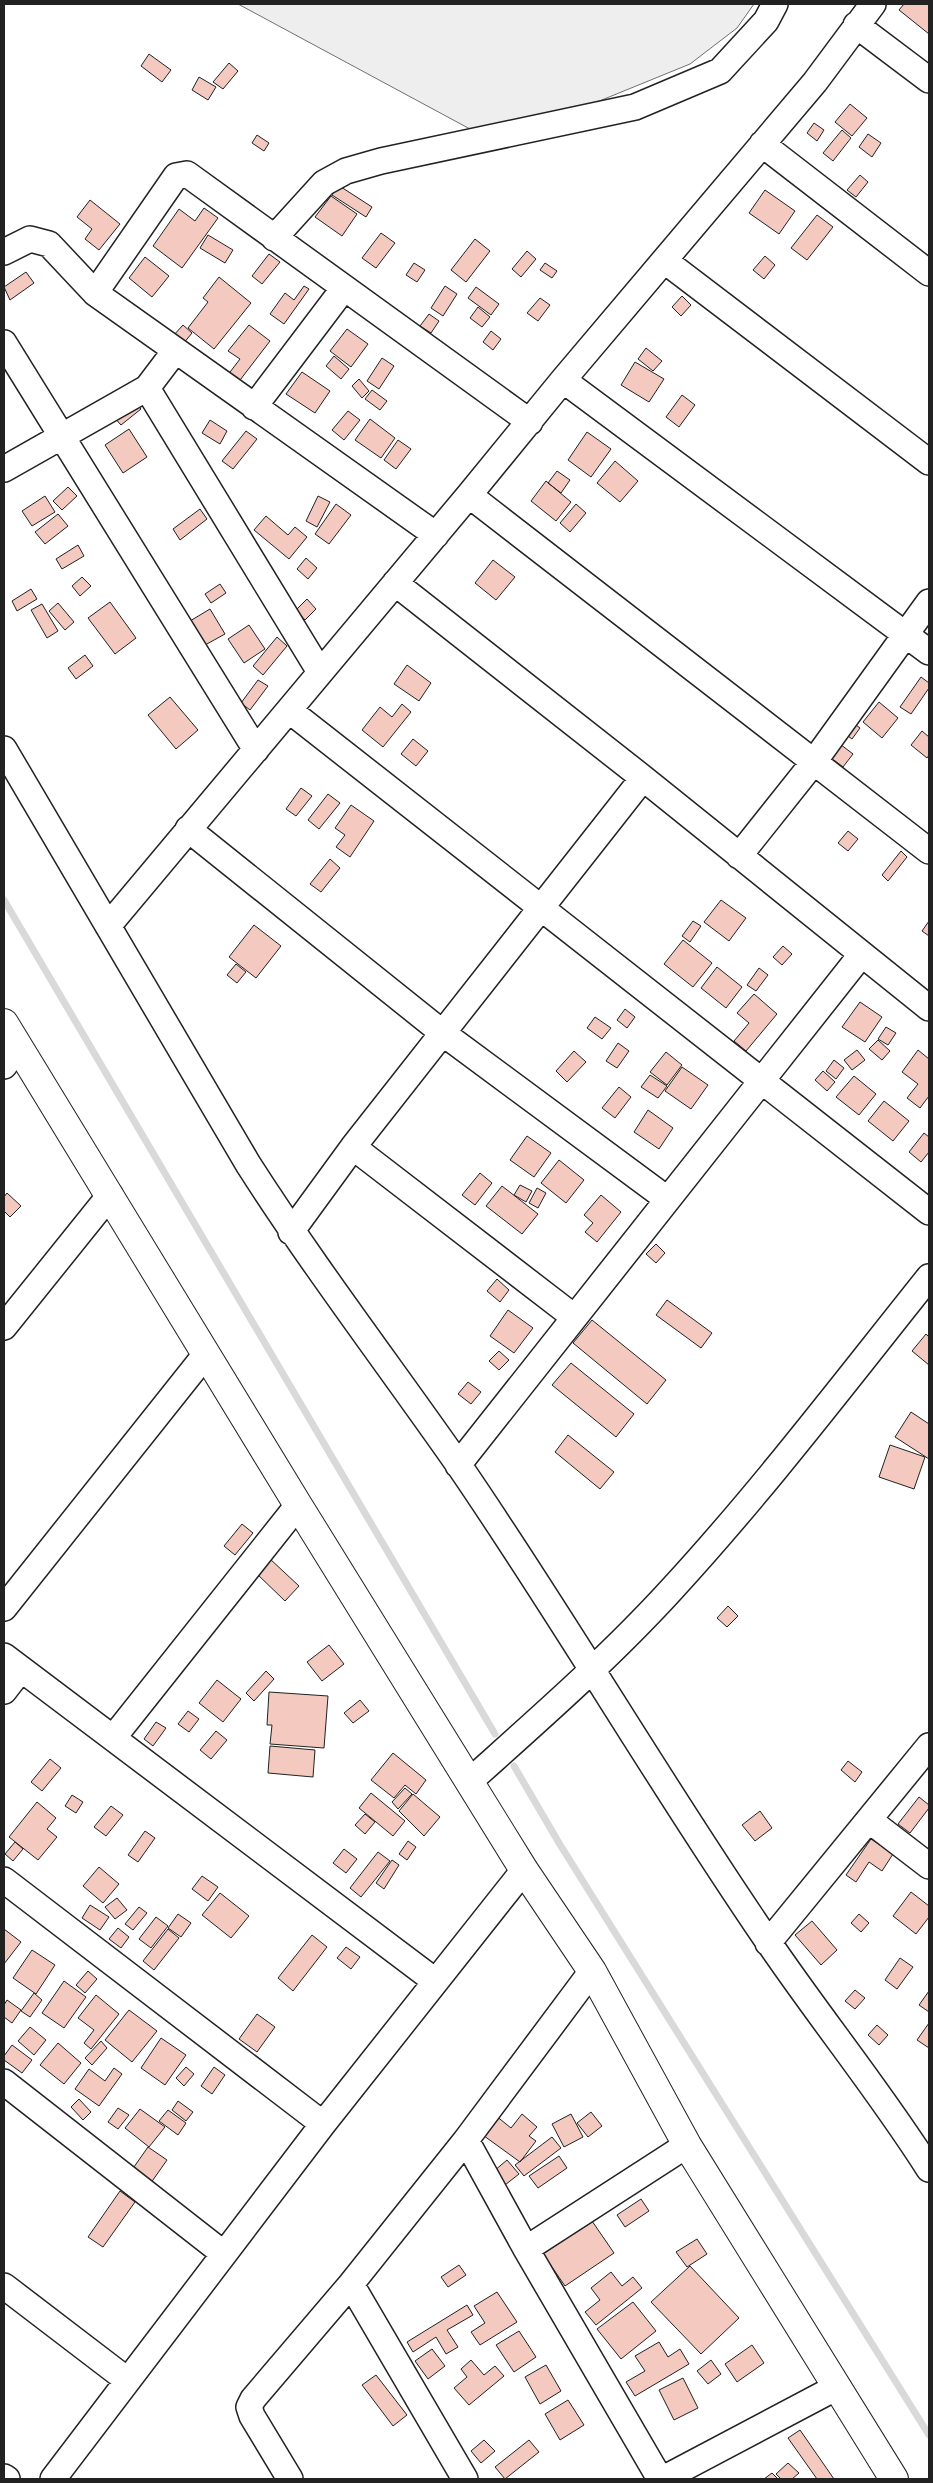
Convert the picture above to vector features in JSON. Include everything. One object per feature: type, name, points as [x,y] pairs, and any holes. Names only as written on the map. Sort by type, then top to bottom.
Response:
[{"type":"main road","points":[[4,1023],[11,1057],[110,1195],[298,1505],[524,1870],[592,1971],[687,2145],[894,2479]]},
{"type":"street","points":[[274,238],[324,183],[346,171],[381,161],[635,108],[720,71],[766,21],[775,4]]},
{"type":"street","points":[[108,926],[188,829],[290,711],[320,672],[436,535],[563,380],[815,82],[873,4]]},
{"type":"street","points":[[856,25],[929,80]]},
{"type":"street","points":[[762,144],[929,273]]},
{"type":"street","points":[[95,293],[176,176],[187,174],[530,422]]},
{"type":"street","points":[[4,252],[30,238],[49,244],[95,293],[436,535]]},
{"type":"street","points":[[665,261],[929,462]]},
{"type":"street","points":[[254,407],[344,288]]},
{"type":"street","points":[[4,343],[256,750]]},
{"type":"street","points":[[4,469],[60,435],[147,388],[176,351]]},
{"type":"street","points":[[563,380],[929,652]]},
{"type":"street","points":[[147,388],[320,672]]},
{"type":"street","points":[[469,495],[929,851]]},
{"type":"street","points":[[395,583],[929,1008]]},
{"type":"street","points":[[739,856],[813,763],[929,602]]},
{"type":"street","points":[[290,711],[929,1212]]},
{"type":"street","points":[[4,749],[248,1164],[291,1232],[458,1465],[592,1671],[672,1800],[768,1943],[926,2155]]},
{"type":"street","points":[[291,1232],[353,1147],[444,1034],[642,778]]},
{"type":"street","points":[[188,829],[444,1034],[667,1199]]},
{"type":"street","points":[[458,1465],[861,955]]},
{"type":"street","points":[[353,1147],[574,1317]]},
{"type":"street","points":[[4,1326],[110,1195]]},
{"type":"street","points":[[470,1781],[592,1671],[672,1589],[784,1459],[929,1277]]},
{"type":"street","points":[[4,1608],[206,1354]]},
{"type":"street","points":[[113,1738],[298,1505]]},
{"type":"street","points":[[4,1691],[13,1662],[436,1981]]},
{"type":"street","points":[[768,1943],[929,1746]]},
{"type":"street","points":[[869,1820],[929,1866]]},
{"type":"street","points":[[53,2479],[323,2124],[524,1870]]},
{"type":"street","points":[[6,1885],[323,2124]]},
{"type":"street","points":[[290,2479],[252,2416],[249,2407],[253,2399],[350,2284],[466,2140],[592,1971]]},
{"type":"street","points":[[4,2082],[224,2254]]},
{"type":"street","points":[[466,2140],[526,2250],[661,2479],[837,2387]]},
{"type":"street","points":[[526,2250],[687,2145]]},
{"type":"street","points":[[350,2284],[465,2479]]},
{"type":"street","points":[[4,2286],[127,2380]]},
{"type":"shaded area","points":[[238,4],[754,4],[737,28],[690,64],[587,106],[470,129]]},
{"type":"building","points":[[904,4],[929,4],[929,34],[899,10]]},
{"type":"building","points":[[149,54],[171,70],[162,82],[141,66]]},
{"type":"building","points":[[229,63],[238,71],[223,89],[213,82]]},
{"type":"building","points":[[199,77],[216,87],[208,100],[192,90]]},
{"type":"building","points":[[850,104],[867,118],[852,136],[835,122]]},
{"type":"building","points":[[814,123],[824,130],[817,141],[807,133]]},
{"type":"building","points":[[842,130],[851,138],[833,161],[823,153]]},
{"type":"building","points":[[868,134],[881,143],[872,157],[859,147]]},
{"type":"building","points":[[257,135],[269,143],[264,151],[252,143]]},
{"type":"building","points":[[860,175],[868,182],[856,197],[847,190]]},
{"type":"building","points":[[338,185],[372,207],[366,217],[332,195]]},
{"type":"building","points":[[765,190],[795,211],[779,234],[749,213]]},
{"type":"building","points":[[331,196],[357,214],[342,236],[315,217]]},
{"type":"building","points":[[90,200],[120,224],[99,250],[85,239],[92,229],[77,217]]},
{"type":"building","points":[[204,208],[218,218],[182,268],[153,246],[179,209],[195,221]]},
{"type":"building","points":[[817,215],[833,227],[807,260],[791,248]]},
{"type":"building","points":[[381,233],[395,243],[376,268],[362,258]]},
{"type":"building","points":[[208,235],[233,250],[225,263],[200,248]]},
{"type":"building","points":[[475,239],[490,251],[466,282],[451,270]]},
{"type":"building","points":[[527,251],[536,259],[521,277],[512,269]]},
{"type":"building","points":[[269,254],[280,262],[262,284],[252,276]]},
{"type":"building","points":[[765,256],[775,265],[764,279],[753,270]]},
{"type":"building","points":[[145,257],[169,276],[152,297],[129,278]]},
{"type":"building","points":[[414,263],[425,270],[417,282],[406,275]]},
{"type":"building","points":[[545,263],[557,271],[552,278],[540,270]]},
{"type":"building","points":[[26,272],[34,283],[10,300],[4,287]]},
{"type":"building","points":[[219,277],[251,303],[214,349],[188,328],[208,302],[203,298]]},
{"type":"building","points":[[304,286],[309,289],[284,324],[270,314],[285,293],[294,300]]},
{"type":"building","points":[[445,286],[457,294],[443,316],[431,308]]},
{"type":"building","points":[[476,287],[499,304],[491,315],[468,298]]},
{"type":"building","points":[[682,296],[691,305],[681,316],[672,307]]},
{"type":"building","points":[[540,298],[550,305],[538,321],[527,313]]},
{"type":"building","points":[[478,307],[490,317],[482,327],[470,318]]},
{"type":"building","points":[[429,314],[439,321],[431,333],[420,326]]},
{"type":"building","points":[[183,325],[192,333],[183,344],[173,336]]},
{"type":"building","points":[[249,325],[270,341],[237,384],[227,376],[240,359],[228,351]]},
{"type":"building","points":[[347,329],[368,344],[351,367],[330,351]]},
{"type":"building","points":[[491,331],[501,339],[493,350],[483,342]]},
{"type":"building","points":[[646,348],[662,361],[653,371],[638,359]]},
{"type":"building","points":[[334,356],[349,369],[341,379],[326,366]]},
{"type":"building","points":[[382,358],[394,366],[379,389],[367,381]]},
{"type":"building","points":[[635,362],[664,379],[649,402],[621,385]]},
{"type":"building","points":[[302,372],[330,391],[315,413],[286,394]]},
{"type":"building","points":[[359,379],[369,391],[362,398],[352,386]]},
{"type":"building","points":[[372,390],[387,401],[380,410],[365,399]]},
{"type":"building","points":[[682,395],[695,405],[679,427],[666,417]]},
{"type":"building","points":[[133,400],[141,409],[121,425],[113,416]]},
{"type":"building","points":[[348,411],[360,420],[344,440],[332,430]]},
{"type":"building","points":[[370,419],[395,438],[381,458],[355,440]]},
{"type":"building","points":[[210,420],[227,431],[220,444],[202,433]]},
{"type":"building","points":[[129,429],[147,457],[123,473],[105,445]]},
{"type":"building","points":[[246,431],[257,439],[233,469],[222,461]]},
{"type":"building","points":[[587,432],[611,449],[591,477],[568,460]]},
{"type":"building","points":[[398,440],[411,449],[396,469],[384,460]]},
{"type":"building","points":[[615,461],[638,481],[620,502],[597,483]]},
{"type":"building","points":[[557,471],[570,480],[561,493],[548,483]]},
{"type":"building","points":[[546,481],[571,502],[556,521],[531,501]]},
{"type":"building","points":[[68,487],[77,496],[62,510],[53,501]]},
{"type":"building","points":[[45,496],[55,512],[32,526],[22,511]]},
{"type":"building","points":[[318,496],[330,502],[317,527],[306,521]]},
{"type":"building","points":[[336,504],[351,515],[329,544],[315,534]]},
{"type":"building","points":[[576,504],[586,513],[570,532],[560,523]]},
{"type":"building","points":[[200,509],[207,519],[180,540],[173,529]]},
{"type":"building","points":[[58,514],[68,526],[45,544],[35,532]]},
{"type":"building","points":[[266,516],[288,535],[295,527],[307,537],[289,559],[254,530]]},
{"type":"building","points":[[78,545],[84,556],[62,569],[56,559]]},
{"type":"building","points":[[306,558],[317,568],[308,579],[297,569]]},
{"type":"building","points":[[493,560],[515,577],[496,600],[475,583]]},
{"type":"building","points":[[82,577],[91,586],[80,596],[72,586]]},
{"type":"building","points":[[220,584],[226,593],[211,603],[205,594]]},
{"type":"building","points":[[31,589],[37,599],[17,611],[12,601]]},
{"type":"building","points":[[307,599],[316,609],[305,620],[296,610]]},
{"type":"building","points":[[110,602],[136,638],[115,654],[88,618]]},
{"type":"building","points":[[58,603],[74,622],[65,630],[49,611]]},
{"type":"building","points":[[42,604],[58,631],[47,638],[31,610]]},
{"type":"building","points":[[210,609],[225,634],[205,645],[190,621]]},
{"type":"building","points":[[249,625],[265,649],[244,663],[228,639]]},
{"type":"building","points":[[277,637],[287,646],[263,675],[253,666]]},
{"type":"building","points":[[85,655],[93,666],[76,679],[68,668]]},
{"type":"building","points":[[407,665],[431,683],[419,701],[394,684]]},
{"type":"building","points":[[921,677],[929,683],[929,688],[911,714],[900,707]]},
{"type":"building","points":[[258,680],[268,686],[250,710],[241,703]]},
{"type":"building","points":[[170,697],[198,730],[176,749],[148,715]]},
{"type":"building","points":[[879,702],[898,718],[882,738],[863,722]]},
{"type":"building","points":[[402,704],[411,712],[383,747],[362,730],[380,707],[392,717]]},
{"type":"building","points":[[848,719],[860,728],[852,739],[840,730]]},
{"type":"building","points":[[922,731],[929,737],[929,755],[927,758],[911,745]]},
{"type":"building","points":[[413,739],[428,751],[416,766],[401,754]]},
{"type":"building","points":[[836,741],[853,754],[843,767],[826,754]]},
{"type":"building","points":[[301,788],[312,796],[296,816],[286,809]]},
{"type":"building","points":[[328,794],[340,803],[319,829],[308,820]]},
{"type":"building","points":[[351,805],[374,821],[350,857],[336,847],[345,835],[335,828]]},
{"type":"building","points":[[848,831],[858,839],[848,851],[838,843]]},
{"type":"building","points":[[901,851],[907,857],[888,881],[882,875]]},
{"type":"building","points":[[330,859],[340,868],[321,892],[310,884]]},
{"type":"building","points":[[721,900],[746,918],[729,941],[704,922]]},
{"type":"building","points":[[693,921],[701,926],[690,942],[682,936]]},
{"type":"building","points":[[929,921],[929,936],[922,931]]},
{"type":"building","points":[[254,925],[281,946],[256,978],[229,957]]},
{"type":"building","points":[[683,940],[712,963],[693,987],[664,964]]},
{"type":"building","points":[[783,946],[792,954],[782,965],[773,957]]},
{"type":"building","points":[[236,964],[246,972],[237,983],[227,975]]},
{"type":"building","points":[[717,967],[742,987],[726,1008],[701,988]]},
{"type":"building","points":[[759,968],[768,975],[756,991],[747,985]]},
{"type":"building","points":[[754,994],[777,1014],[746,1051],[734,1041],[749,1023],[737,1013]]},
{"type":"building","points":[[860,1002],[882,1017],[865,1042],[842,1027]]},
{"type":"building","points":[[625,1009],[635,1017],[627,1028],[617,1020]]},
{"type":"building","points":[[595,1017],[611,1028],[602,1039],[587,1028]]},
{"type":"building","points":[[886,1027],[896,1033],[888,1045],[878,1039]]},
{"type":"building","points":[[878,1040],[890,1051],[882,1060],[869,1049]]},
{"type":"building","points":[[618,1043],[629,1051],[617,1068],[606,1061]]},
{"type":"building","points":[[857,1050],[865,1060],[852,1070],[844,1060]]},
{"type":"building","points":[[918,1050],[929,1059],[929,1096],[920,1108],[907,1098],[918,1084],[902,1072]]},
{"type":"building","points":[[574,1051],[586,1062],[567,1082],[556,1071]]},
{"type":"building","points":[[666,1052],[682,1065],[667,1085],[650,1072]]},
{"type":"building","points":[[834,1060],[844,1068],[836,1079],[826,1071]]},
{"type":"building","points":[[682,1067],[708,1085],[691,1109],[665,1091]]},
{"type":"building","points":[[823,1071],[835,1082],[827,1091],[815,1080]]},
{"type":"building","points":[[650,1075],[667,1086],[658,1098],[641,1087]]},
{"type":"building","points":[[854,1076],[876,1094],[859,1115],[836,1097]]},
{"type":"building","points":[[619,1087],[631,1097],[615,1118],[602,1108]]},
{"type":"building","points":[[884,1101],[909,1121],[893,1141],[868,1121]]},
{"type":"building","points":[[648,1110],[673,1128],[659,1149],[634,1132]]},
{"type":"building","points":[[924,1133],[929,1137],[929,1152],[921,1162],[909,1152]]},
{"type":"building","points":[[527,1136],[551,1153],[534,1177],[510,1160]]},
{"type":"building","points":[[559,1160],[584,1180],[566,1203],[541,1183]]},
{"type":"building","points":[[480,1173],[492,1183],[475,1205],[462,1195]]},
{"type":"building","points":[[520,1185],[532,1191],[526,1202],[514,1195]]},
{"type":"building","points":[[502,1186],[538,1214],[522,1234],[486,1206]]},
{"type":"building","points":[[537,1188],[546,1193],[538,1208],[529,1203]]},
{"type":"building","points":[[7,1193],[21,1206],[10,1217],[4,1211],[4,1197]]},
{"type":"building","points":[[601,1195],[621,1212],[597,1242],[585,1232],[593,1223],[584,1215]]},
{"type":"building","points":[[656,1244],[665,1253],[656,1263],[646,1254]]},
{"type":"building","points":[[497,1279],[509,1290],[500,1302],[487,1291]]},
{"type":"building","points":[[667,1300],[712,1333],[701,1348],[656,1315]]},
{"type":"building","points":[[508,1310],[533,1328],[514,1353],[490,1336]]},
{"type":"building","points":[[592,1320],[666,1380],[647,1404],[573,1343]]},
{"type":"building","points":[[926,1334],[929,1337],[929,1365],[912,1351]]},
{"type":"building","points":[[499,1351],[509,1360],[499,1370],[489,1361]]},
{"type":"building","points":[[571,1363],[634,1414],[616,1437],[552,1385]]},
{"type":"building","points":[[468,1382],[481,1392],[471,1404],[458,1394]]},
{"type":"building","points":[[911,1412],[929,1424],[929,1459],[895,1437]]},
{"type":"building","points":[[568,1435],[614,1472],[600,1489],[555,1452]]},
{"type":"building","points":[[890,1445],[925,1457],[914,1489],[879,1477]]},
{"type":"building","points":[[242,1524],[253,1533],[235,1555],[224,1546]]},
{"type":"building","points":[[269,1558],[299,1586],[285,1601],[255,1572]]},
{"type":"building","points":[[728,1606],[738,1616],[727,1627],[717,1618]]},
{"type":"building","points":[[329,1645],[344,1664],[322,1681],[307,1662]]},
{"type":"building","points":[[266,1671],[274,1679],[254,1701],[246,1693]]},
{"type":"building","points":[[217,1680],[241,1699],[223,1722],[199,1703]]},
{"type":"building","points":[[269,1692],[328,1696],[324,1748],[270,1744],[272,1725],[267,1725]]},
{"type":"building","points":[[360,1700],[369,1711],[353,1723],[344,1713]]},
{"type":"building","points":[[188,1711],[199,1719],[189,1732],[178,1724]]},
{"type":"building","points":[[156,1722],[166,1728],[153,1746],[144,1739]]},
{"type":"building","points":[[216,1731],[227,1740],[211,1759],[200,1750]]},
{"type":"building","points":[[270,1746],[315,1750],[313,1777],[268,1773]]},
{"type":"building","points":[[393,1753],[426,1780],[416,1794],[405,1785],[394,1798],[371,1780]]},
{"type":"building","points":[[50,1759],[61,1768],[42,1791],[31,1782]]},
{"type":"building","points":[[848,1761],[862,1772],[855,1782],[841,1770]]},
{"type":"building","points":[[405,1788],[412,1794],[398,1809],[392,1802]]},
{"type":"building","points":[[371,1793],[405,1821],[393,1836],[359,1808]]},
{"type":"building","points":[[413,1794],[440,1817],[424,1836],[399,1811]]},
{"type":"building","points":[[72,1795],[83,1802],[76,1813],[65,1806]]},
{"type":"building","points":[[919,1797],[929,1805],[929,1808],[910,1833],[898,1824]]},
{"type":"building","points":[[37,1802],[56,1818],[47,1829],[57,1837],[38,1860],[9,1837]]},
{"type":"building","points":[[111,1806],[123,1815],[106,1836],[94,1827]]},
{"type":"building","points":[[760,1811],[772,1828],[755,1841],[742,1825]]},
{"type":"building","points":[[365,1814],[375,1822],[365,1834],[355,1825]]},
{"type":"building","points":[[145,1831],[155,1838],[138,1862],[128,1855]]},
{"type":"building","points":[[871,1839],[893,1854],[882,1871],[869,1862],[856,1882],[846,1875]]},
{"type":"building","points":[[408,1841],[416,1847],[407,1860],[399,1854]]},
{"type":"building","points":[[15,1842],[23,1849],[13,1861],[5,1854]]},
{"type":"building","points":[[344,1849],[357,1859],[346,1873],[333,1863]]},
{"type":"building","points":[[378,1852],[390,1861],[361,1897],[350,1888]]},
{"type":"building","points":[[392,1860],[399,1865],[384,1889],[376,1883]]},
{"type":"building","points":[[99,1867],[119,1884],[103,1903],[83,1886]]},
{"type":"building","points":[[202,1876],[218,1887],[208,1901],[192,1889]]},
{"type":"building","points":[[911,1892],[929,1906],[929,1917],[916,1934],[893,1916]]},
{"type":"building","points":[[220,1893],[249,1916],[231,1938],[202,1915]]},
{"type":"building","points":[[117,1898],[127,1910],[115,1919],[105,1907]]},
{"type":"building","points":[[90,1905],[109,1917],[100,1930],[82,1918]]},
{"type":"building","points":[[139,1907],[147,1913],[133,1930],[125,1924]]},
{"type":"building","points":[[178,1914],[191,1923],[181,1937],[168,1928]]},
{"type":"building","points":[[859,1914],[869,1923],[861,1932],[851,1923]]},
{"type":"building","points":[[156,1917],[168,1926],[151,1948],[139,1939]]},
{"type":"building","points":[[812,1921],[837,1950],[821,1965],[795,1935]]},
{"type":"building","points":[[118,1928],[129,1937],[121,1948],[109,1939]]},
{"type":"building","points":[[4,1929],[21,1942],[4,1964]]},
{"type":"building","points":[[168,1929],[179,1938],[154,1970],[143,1961]]},
{"type":"building","points":[[312,1935],[327,1947],[293,1991],[278,1978]]},
{"type":"building","points":[[346,1947],[360,1957],[351,1969],[337,1958]]},
{"type":"building","points":[[32,1950],[55,1965],[36,1994],[13,1978]]},
{"type":"building","points":[[900,1958],[913,1967],[897,1989],[885,1980]]},
{"type":"building","points":[[88,1971],[97,1979],[85,1993],[76,1985]]},
{"type":"building","points":[[64,1981],[86,1997],[64,2028],[42,2013]]},
{"type":"building","points":[[855,1990],[865,1998],[855,2009],[845,2001]]},
{"type":"building","points":[[929,1991],[929,2012],[919,2005]]},
{"type":"building","points":[[34,1993],[42,2000],[30,2017],[21,2011]]},
{"type":"building","points":[[96,1995],[119,2014],[91,2049],[84,2043],[94,2030],[78,2018]]},
{"type":"building","points":[[7,2000],[21,2010],[12,2023],[4,2017],[4,2005]]},
{"type":"building","points":[[129,2010],[157,2031],[132,2062],[105,2040]]},
{"type":"building","points":[[257,2014],[275,2027],[257,2052],[239,2039]]},
{"type":"building","points":[[929,2023],[929,2048],[917,2040]]},
{"type":"building","points":[[877,2025],[888,2035],[879,2045],[868,2035]]},
{"type":"building","points":[[30,2027],[46,2040],[34,2055],[18,2041]]},
{"type":"building","points":[[161,2038],[186,2055],[165,2085],[141,2068]]},
{"type":"building","points":[[101,2041],[107,2048],[92,2065],[85,2058]]},
{"type":"building","points":[[58,2043],[81,2063],[64,2084],[40,2065]]},
{"type":"building","points":[[12,2045],[32,2060],[22,2073],[4,2060],[4,2056]]},
{"type":"building","points":[[186,2067],[194,2074],[184,2086],[176,2078]]},
{"type":"building","points":[[214,2067],[225,2075],[212,2094],[201,2086]]},
{"type":"building","points":[[114,2068],[122,2074],[99,2106],[75,2089],[89,2069],[105,2081]]},
{"type":"building","points":[[79,2099],[91,2112],[83,2120],[71,2107]]},
{"type":"building","points":[[178,2101],[193,2112],[186,2121],[172,2110]]},
{"type":"building","points":[[118,2108],[129,2115],[118,2129],[108,2122]]},
{"type":"building","points":[[140,2109],[165,2127],[149,2147],[125,2128]]},
{"type":"building","points":[[168,2110],[186,2123],[178,2135],[159,2121]]},
{"type":"building","points":[[591,2112],[602,2126],[588,2137],[577,2123]]},
{"type":"building","points":[[522,2114],[537,2127],[529,2136],[536,2141],[520,2162],[480,2133],[495,2115],[511,2128]]},
{"type":"building","points":[[571,2114],[583,2137],[564,2147],[552,2124]]},
{"type":"building","points":[[552,2137],[561,2148],[524,2176],[515,2165]]},
{"type":"building","points":[[148,2147],[167,2160],[148,2187],[129,2174]]},
{"type":"building","points":[[559,2156],[567,2168],[538,2188],[529,2176]]},
{"type":"building","points":[[507,2160],[519,2174],[505,2185],[494,2171]]},
{"type":"building","points":[[120,2191],[135,2202],[103,2247],[88,2237]]},
{"type":"building","points":[[641,2199],[649,2211],[625,2227],[617,2215]]},
{"type":"building","points":[[592,2221],[614,2253],[565,2286],[543,2254]]},
{"type":"building","points":[[697,2239],[707,2254],[687,2267],[676,2252]]},
{"type":"building","points":[[459,2265],[466,2275],[448,2287],[441,2277]]},
{"type":"building","points":[[690,2266],[739,2318],[701,2354],[651,2302]]},
{"type":"building","points":[[611,2272],[622,2286],[633,2277],[642,2288],[596,2325],[585,2312],[600,2300],[591,2288]]},
{"type":"building","points":[[497,2292],[517,2322],[480,2345],[471,2332],[485,2323],[474,2306]]},
{"type":"building","points":[[633,2302],[656,2331],[621,2359],[597,2329]]},
{"type":"building","points":[[467,2305],[473,2315],[447,2330],[458,2347],[446,2354],[436,2337],[413,2352],[407,2342]]},
{"type":"building","points":[[519,2331],[536,2357],[514,2372],[496,2345]]},
{"type":"building","points":[[659,2342],[668,2357],[680,2349],[689,2364],[635,2396],[626,2382],[645,2371],[635,2356]]},
{"type":"building","points":[[752,2345],[764,2363],[737,2382],[725,2364]]},
{"type":"building","points":[[432,2349],[445,2366],[428,2379],[415,2361]]},
{"type":"building","points":[[471,2360],[484,2375],[495,2366],[504,2376],[469,2405],[454,2388],[467,2377],[461,2369]]},
{"type":"building","points":[[711,2360],[721,2374],[708,2384],[697,2371]]},
{"type":"building","points":[[546,2365],[561,2391],[540,2404],[525,2377]]},
{"type":"building","points":[[376,2375],[407,2415],[393,2426],[362,2385]]},
{"type":"building","points":[[683,2378],[698,2408],[674,2420],[659,2390]]},
{"type":"building","points":[[568,2400],[584,2425],[560,2440],[545,2414]]},
{"type":"building","points":[[800,2430],[834,2479],[817,2479],[788,2438]]},
{"type":"building","points":[[484,2440],[495,2451],[481,2463],[471,2451]]},
{"type":"building","points":[[529,2440],[539,2452],[505,2479],[495,2467]]},
{"type":"building","points":[[788,2463],[799,2473],[792,2479],[781,2479],[776,2474]]},
{"type":"building","points":[[772,2473],[778,2479],[764,2479]]},
{"type":"waterway","points":[[4,900],[495,1734]]},
{"type":"waterway","points":[[514,1766],[559,1843],[929,2435]]}]
